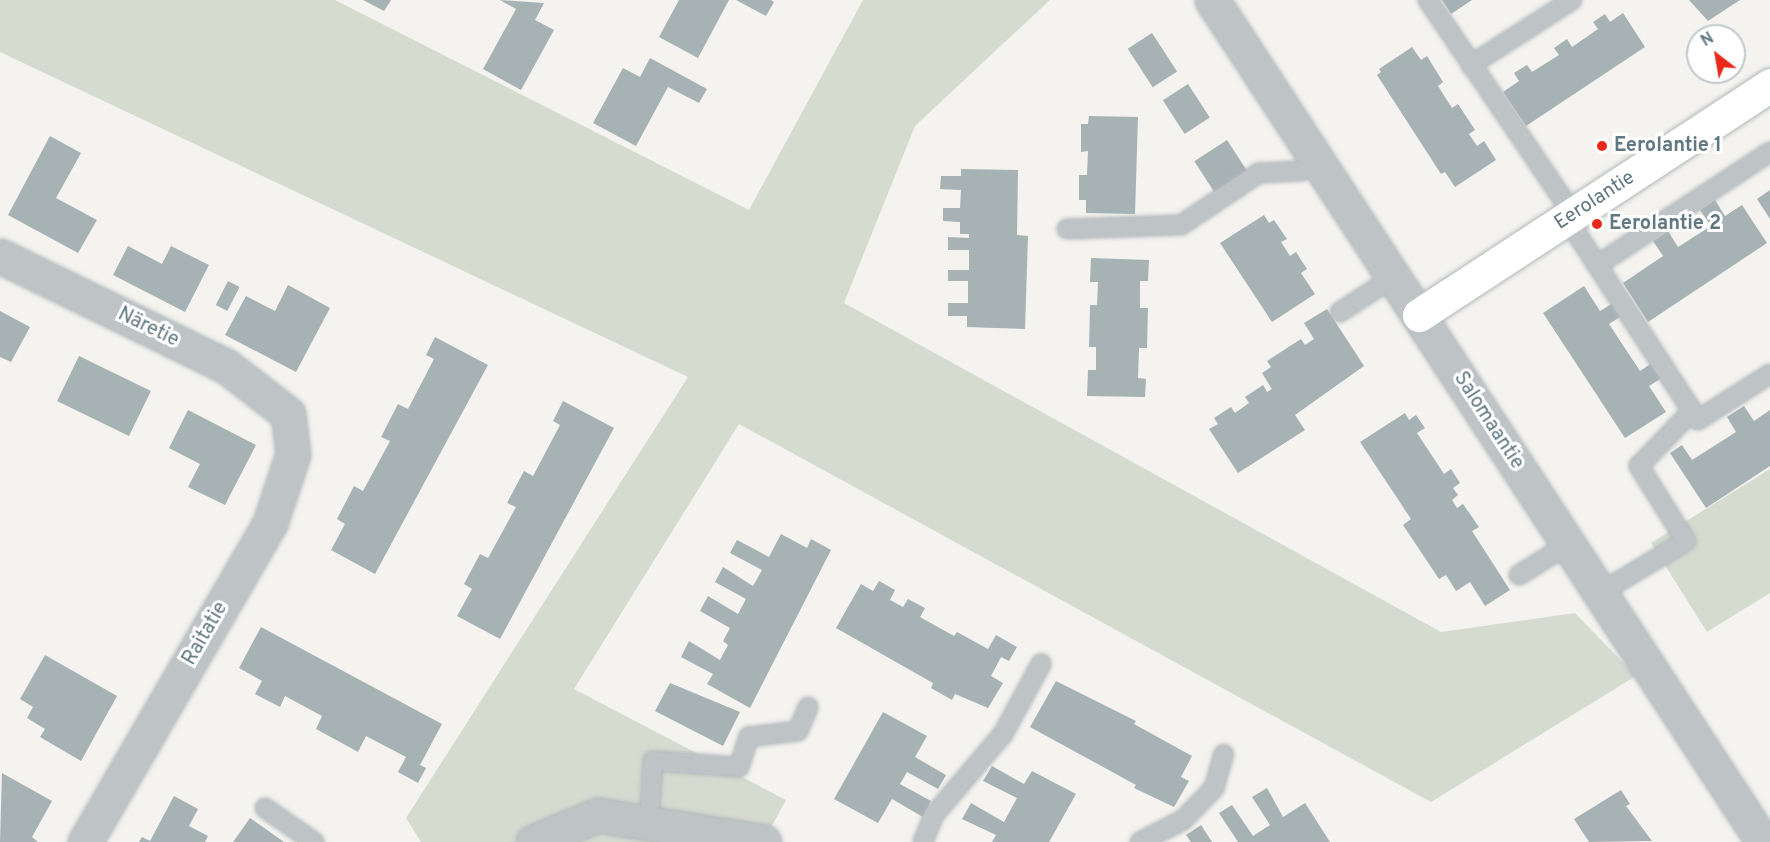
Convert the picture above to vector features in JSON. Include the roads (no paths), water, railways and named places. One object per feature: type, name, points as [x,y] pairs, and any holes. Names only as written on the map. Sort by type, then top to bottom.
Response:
[{"type":"street","name":"Salomaantie","points":[[1212,0],[1395,276],[1763,842]]},
{"type":"street","name":"Eerolantie","points":[[1419,315],[1571,218],[1770,85]]},
{"type":"street","name":"Näretie","points":[[0,256],[226,366],[288,414]]},
{"type":"street","name":"Raitatie","points":[[85,842],[270,523],[293,454],[288,414]]},
{"type":"street","points":[[533,842],[598,815],[764,842]]},
{"type":"lane","points":[[1428,0],[1571,218],[1597,266],[1698,420],[1770,374]]},
{"type":"lane","points":[[1472,65],[1572,0]]},
{"type":"lane","points":[[1597,266],[1770,152]]},
{"type":"lane","points":[[1067,229],[1181,225],[1259,173],[1301,171],[1319,160]]},
{"type":"lane","points":[[1340,312],[1395,276]]},
{"type":"lane","points":[[1600,593],[1686,541],[1639,466],[1692,411]]},
{"type":"lane","points":[[1519,575],[1569,544]]},
{"type":"lane","points":[[923,842],[934,815],[1003,734],[1041,664]]},
{"type":"lane","points":[[650,822],[653,761],[739,767],[749,737],[798,731],[808,707]]},
{"type":"lane","points":[[1140,842],[1183,820],[1214,788],[1224,754]]},
{"type":"lane","points":[[265,808],[314,842]]},
{"type":"place","name":"Eerolantie 1","points":[[1602,146]]},
{"type":"place","name":"Eerolantie 2","points":[[1597,224]]}]
